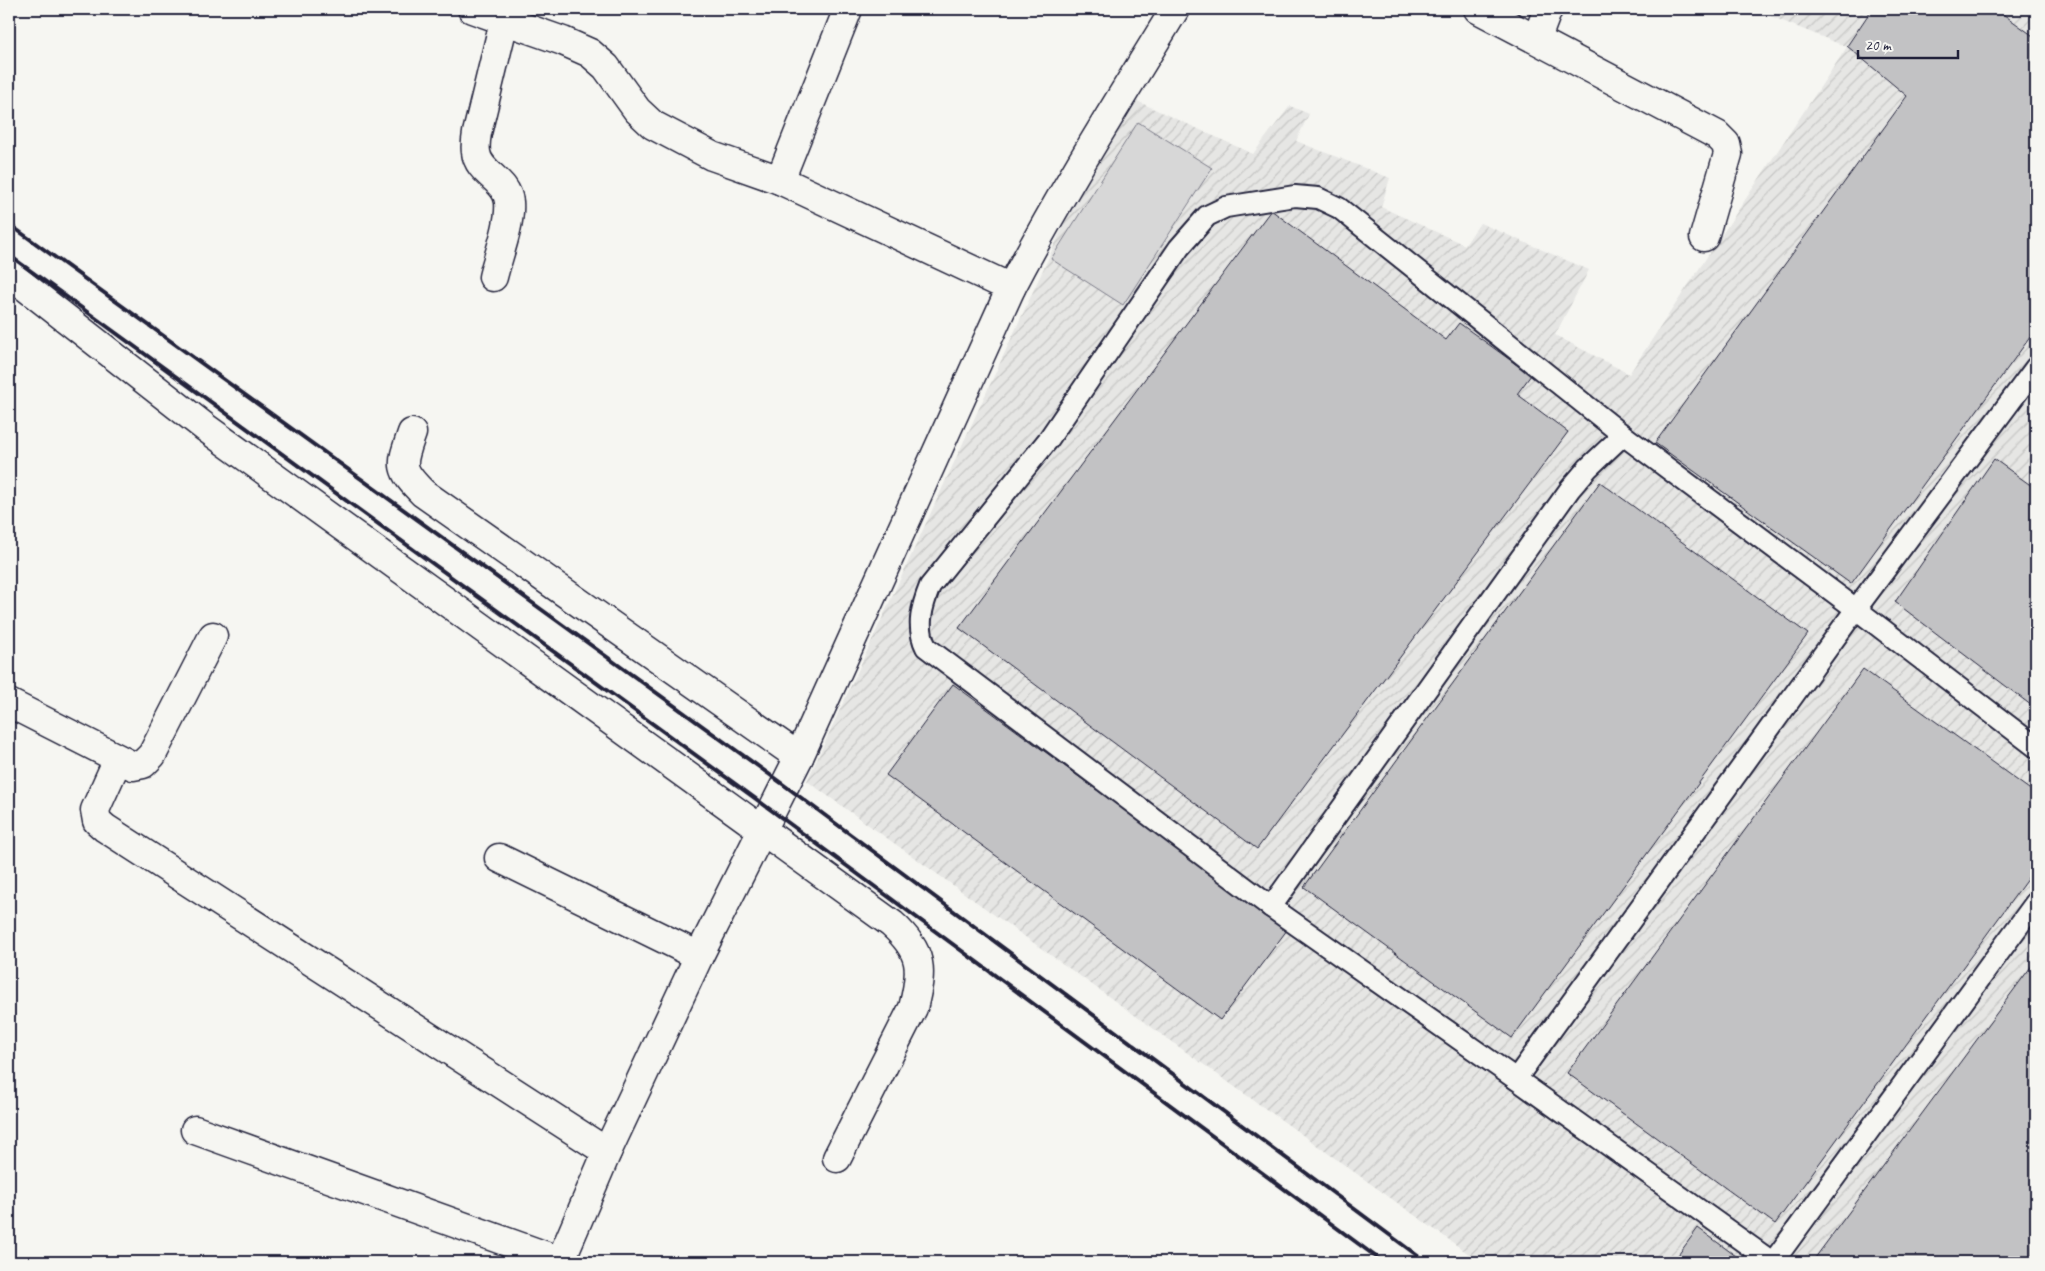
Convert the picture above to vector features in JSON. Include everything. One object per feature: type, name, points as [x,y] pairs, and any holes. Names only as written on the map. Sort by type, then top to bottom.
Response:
[{"type":"street","points":[[472,9],[505,14],[590,53],[606,66],[637,110],[653,125],[712,156],[780,180],[1011,288]]},
{"type":"street","points":[[780,180],[848,9]]},
{"type":"street","points":[[195,1130],[561,1262],[607,1152],[700,956],[799,757],[1011,288],[1043,226],[1080,163],[1175,9]]},
{"type":"street","points":[[1478,9],[1537,38],[1717,135],[1726,144],[1728,154],[1704,237]]},
{"type":"street","points":[[1537,38],[1548,9]]},
{"type":"street","points":[[493,277],[507,222],[509,202],[503,186],[481,165],[476,153],[477,133],[505,14]]},
{"type":"street","points":[[9,274],[206,428],[892,924],[906,937],[916,953],[920,981],[913,1008],[837,1158]]},
{"type":"street","points":[[412,434],[404,456],[403,468],[408,478],[423,493],[799,757]]},
{"type":"street","points":[[9,702],[133,766],[143,764],[152,755],[213,636]]},
{"type":"street","points":[[118,758],[95,810],[97,821],[104,828],[607,1152]]},
{"type":"street","points":[[499,858],[700,956]]},
{"type":"lane","points":[[2036,747],[1856,609],[1623,435],[1339,208],[1318,198],[1295,196],[1226,207],[1207,216],[1179,248],[1048,440],[930,586],[923,602],[920,630],[926,647],[1270,907],[1516,1078],[1772,1262],[2036,902]]},
{"type":"lane","points":[[1516,1078],[1856,609],[2036,367]]},
{"type":"lane","points":[[1270,907],[1570,489],[1588,468],[1623,435]]},
{"type":"shaded area","points":[[1753,9],[2036,9],[2036,1262],[1480,1262],[807,781],[1084,181],[1137,101],[1253,154],[1290,106],[1309,114],[1296,141],[1390,178],[1381,207],[1465,245],[1480,223],[1589,270],[1555,335],[1629,374],[1847,47]]},
{"type":"shaded area","points":[[1138,122],[1212,168],[1123,305],[1051,259]]},
{"type":"building","points":[[1872,9],[1996,9],[2036,38],[2036,329],[1851,584],[1655,443],[1907,96],[1847,46]]},
{"type":"building","points":[[1271,210],[1446,340],[1459,323],[1531,375],[1517,394],[1568,432],[1257,849],[959,628]]},
{"type":"building","points":[[1994,459],[2036,489],[2036,709],[1895,602]]},
{"type":"building","points":[[1600,482],[1808,634],[1512,1038],[1304,887]]},
{"type":"building","points":[[1863,669],[2036,794],[2036,867],[1775,1224],[1567,1073]]},
{"type":"building","points":[[953,684],[1287,930],[1220,1020],[886,775]]},
{"type":"building","points":[[2036,960],[2036,1262],[1812,1262]]},
{"type":"building","points":[[1698,1228],[1744,1262],[1673,1262]]},
{"type":"railway","points":[[9,224],[784,785],[1426,1262]]},
{"type":"railway","points":[[9,255],[771,810],[1383,1262]]}]
